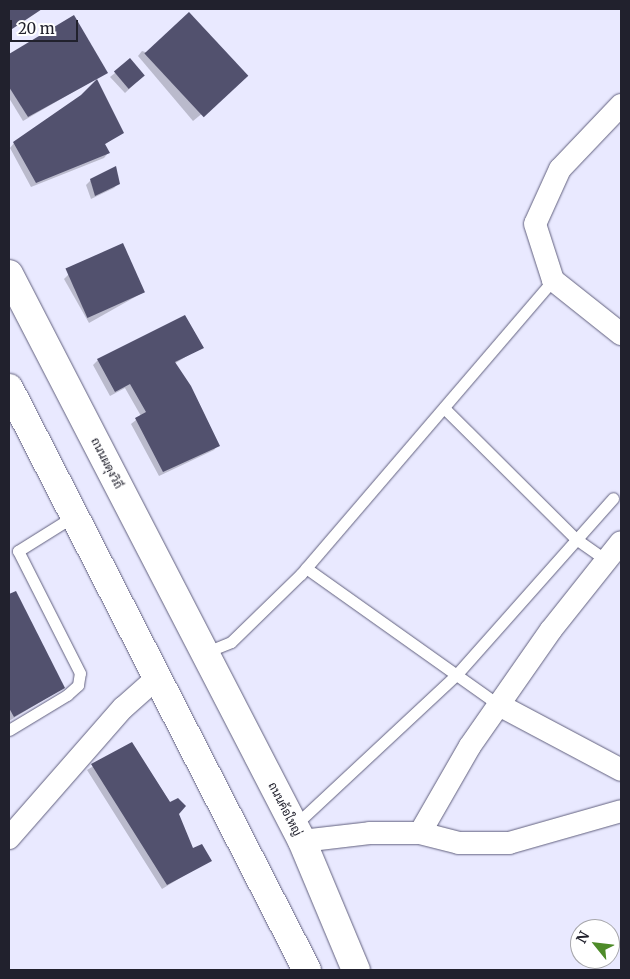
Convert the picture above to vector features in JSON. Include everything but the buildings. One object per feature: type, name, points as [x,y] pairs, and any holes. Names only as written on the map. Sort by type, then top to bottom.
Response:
[{"type":"main road","name":"ถนนผดุงวิถี","points":[[9,274],[204,653]]},
{"type":"main road","points":[[9,388],[307,970]]},
{"type":"main road","name":"ถนนค้อใหญ่","points":[[204,653],[298,834],[356,970]]},
{"type":"street","points":[[621,105],[560,170],[535,224],[554,280],[621,334]]},
{"type":"street","points":[[420,833],[470,746],[551,630],[621,542]]},
{"type":"street","points":[[9,838],[123,708],[158,677]]},
{"type":"street","points":[[499,705],[621,770]]},
{"type":"street","points":[[298,834],[420,833],[459,843],[510,843],[621,810]]},
{"type":"lane","points":[[204,653],[231,642],[306,568],[554,280]]},
{"type":"lane","points":[[444,408],[576,539],[606,560]]},
{"type":"lane","points":[[298,834],[457,674],[612,498]]},
{"type":"lane","points":[[9,730],[67,695],[78,685],[80,673],[13,554],[74,516]]},
{"type":"lane","points":[[306,568],[499,705]]}]
